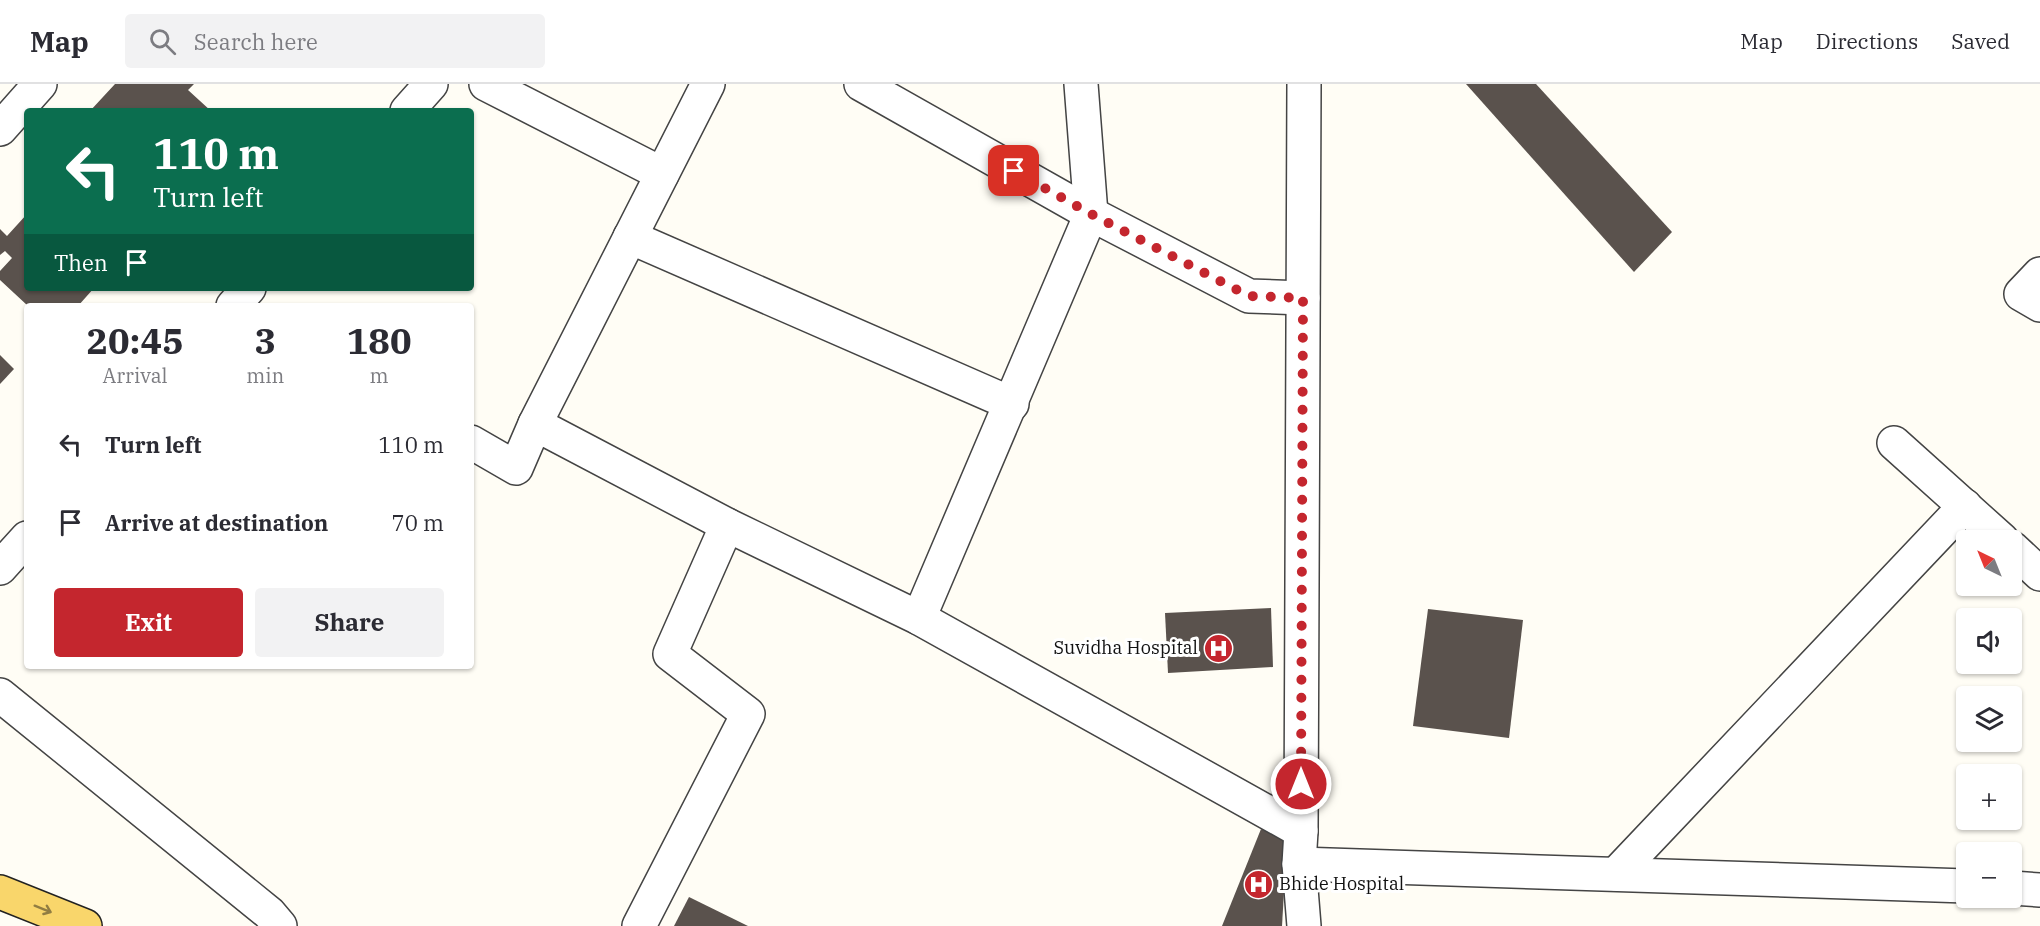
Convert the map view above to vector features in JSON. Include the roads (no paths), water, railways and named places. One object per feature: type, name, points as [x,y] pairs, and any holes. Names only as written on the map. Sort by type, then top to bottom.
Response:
[{"type":"main road","points":[[0,892],[85,926]]},
{"type":"street","points":[[0,129],[40,84]]},
{"type":"street","points":[[410,108],[432,84]]},
{"type":"street","points":[[486,84],[662,174]]},
{"type":"street","points":[[474,444],[516,468],[535,424],[708,84]]},
{"type":"street","points":[[861,84],[1091,214],[1249,296],[1303,298]]},
{"type":"street","points":[[919,618],[1091,214],[1081,84]]},
{"type":"street","points":[[1304,84],[1299,864],[1304,926]]},
{"type":"street","points":[[630,237],[1012,404]]},
{"type":"street","points":[[2040,274],[2021,294],[2040,305]]},
{"type":"street","points":[[236,303],[246,291]]},
{"type":"street","points":[[535,424],[728,525],[919,618],[1301,831]]},
{"type":"street","points":[[1894,443],[1991,530]]},
{"type":"street","points":[[1616,874],[1965,507]]},
{"type":"street","points":[[639,926],[748,714],[670,654],[728,525]]},
{"type":"street","points":[[0,568],[24,541]]},
{"type":"street","points":[[2022,557],[2040,574]]},
{"type":"street","points":[[0,695],[269,913],[280,926]]},
{"type":"street","points":[[1299,864],[1956,886]]},
{"type":"street","points":[[2022,889],[2040,890]]},
{"type":"place","name":"Suvidha Hospital","points":[[1219,648]]},
{"type":"place","name":"Bhide Hospital","points":[[1258,884]]}]
